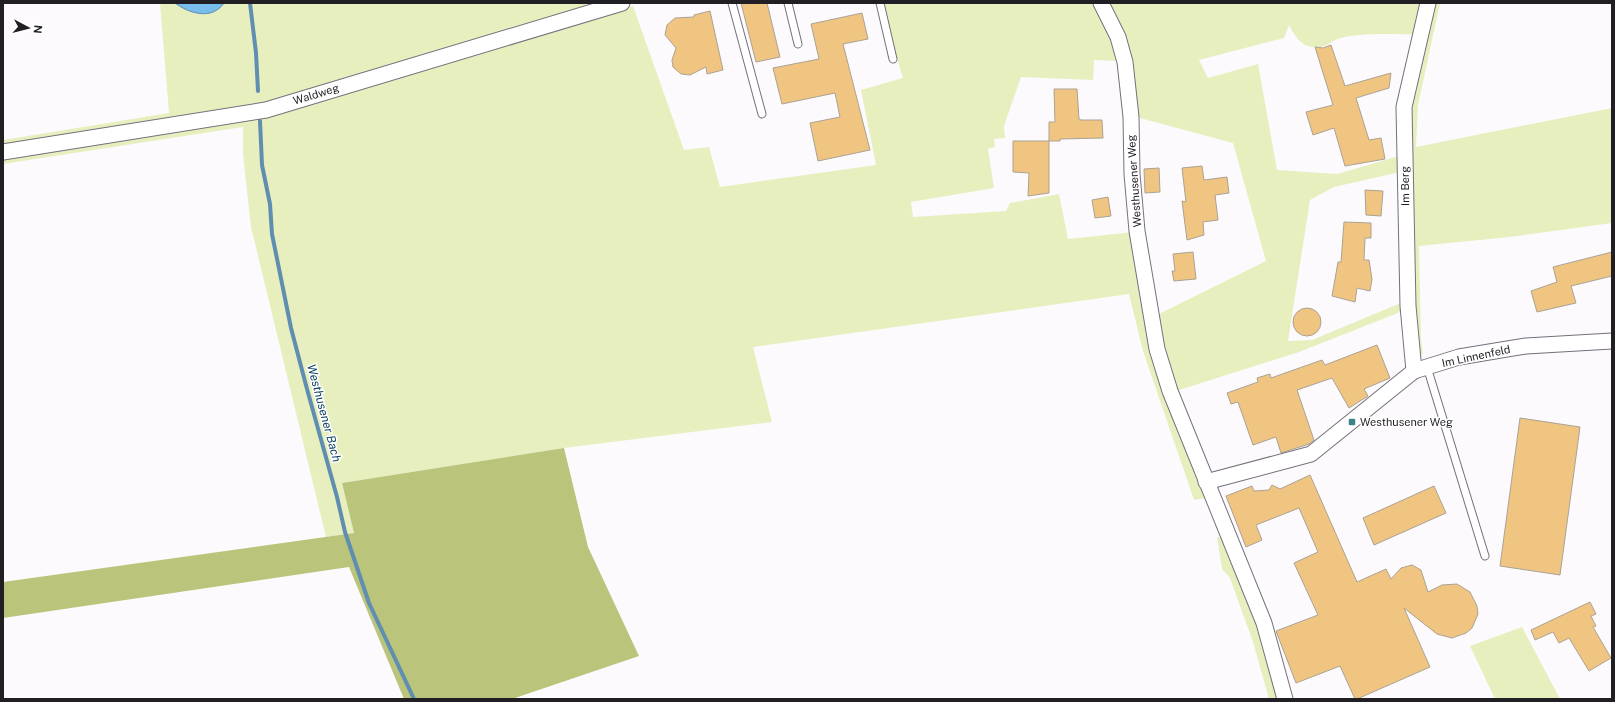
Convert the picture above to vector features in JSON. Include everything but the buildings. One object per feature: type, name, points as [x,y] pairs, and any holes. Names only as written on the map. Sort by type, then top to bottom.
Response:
[{"type":"street","name":"Waldweg","points":[[3,152],[266,110],[622,3]]},
{"type":"street","name":"Westhusener Weg","points":[[1101,3],[1118,36],[1126,62],[1131,117],[1132,174],[1137,231],[1157,349],[1170,391],[1264,623],[1286,699]]},
{"type":"street","name":"Im Berg","points":[[1420,369],[1408,306],[1404,107],[1428,3]]},
{"type":"street","name":"Im Linnenfeld","points":[[1206,482],[1311,454],[1420,369],[1459,357],[1526,346],[1612,341]]},
{"type":"lane","points":[[732,3],[762,114]]},
{"type":"lane","points":[[788,3],[798,44]]},
{"type":"lane","points":[[880,3],[893,59]]},
{"type":"lane","points":[[1420,369],[1485,556]]},
{"type":"green space","points":[[160,3],[609,3],[269,105],[3,148],[3,140],[169,113]]},
{"type":"green space","points":[[880,3],[1095,3],[1121,61],[1094,60],[1093,80],[1021,77],[1004,126],[1005,138],[994,139],[995,147],[988,149],[994,188],[911,202],[913,217],[1006,211],[1010,203],[1059,194],[1068,239],[1134,232],[1147,323],[1206,498],[1194,500],[1143,351],[1129,294],[753,347],[772,422],[564,448],[342,483],[354,533],[326,537],[251,227],[243,154],[243,127],[3,164],[3,155],[243,119],[633,6],[684,150],[709,147],[720,187],[876,165],[861,90],[903,78]]},
{"type":"green space","points":[[1107,3],[1425,3],[1418,34],[1350,36],[1337,39],[1322,47],[1312,47],[1301,42],[1295,36],[1289,25],[1284,38],[1199,60],[1208,78],[1258,64],[1277,170],[1337,174],[1399,156],[1400,172],[1334,187],[1310,200],[1288,341],[1312,340],[1403,302],[1403,311],[1299,352],[1176,391],[1162,348],[1157,315],[1266,261],[1233,143],[1136,117]]},
{"type":"green space","points":[[1432,3],[1440,3],[1418,105],[1416,147],[1612,108],[1612,223],[1510,237],[1419,246],[1421,338],[1423,355],[1417,349],[1415,340],[1408,109]]},
{"type":"green space","points":[[564,448],[588,547],[639,656],[512,699],[404,699],[349,567],[3,618],[3,582],[354,533],[342,483]]},
{"type":"green space","points":[[1217,537],[1221,537],[1258,625],[1280,699],[1269,699],[1253,642],[1230,578],[1222,569]]},
{"type":"green space","points":[[1522,627],[1560,699],[1495,699],[1470,646]]},
{"type":"water","points":[[175,3],[224,3],[219,9],[213,12],[200,14],[186,10]]},
{"type":"waterway","name":"Westhusener Bach","points":[[250,3],[256,53],[258,91]]},
{"type":"waterway","name":"Westhusener Bach","points":[[260,121],[262,165],[270,204],[272,234],[291,328],[337,497],[345,532],[369,603],[414,699]]},
{"type":"place","name":"Westhusener Weg","points":[[1352,422]]}]
